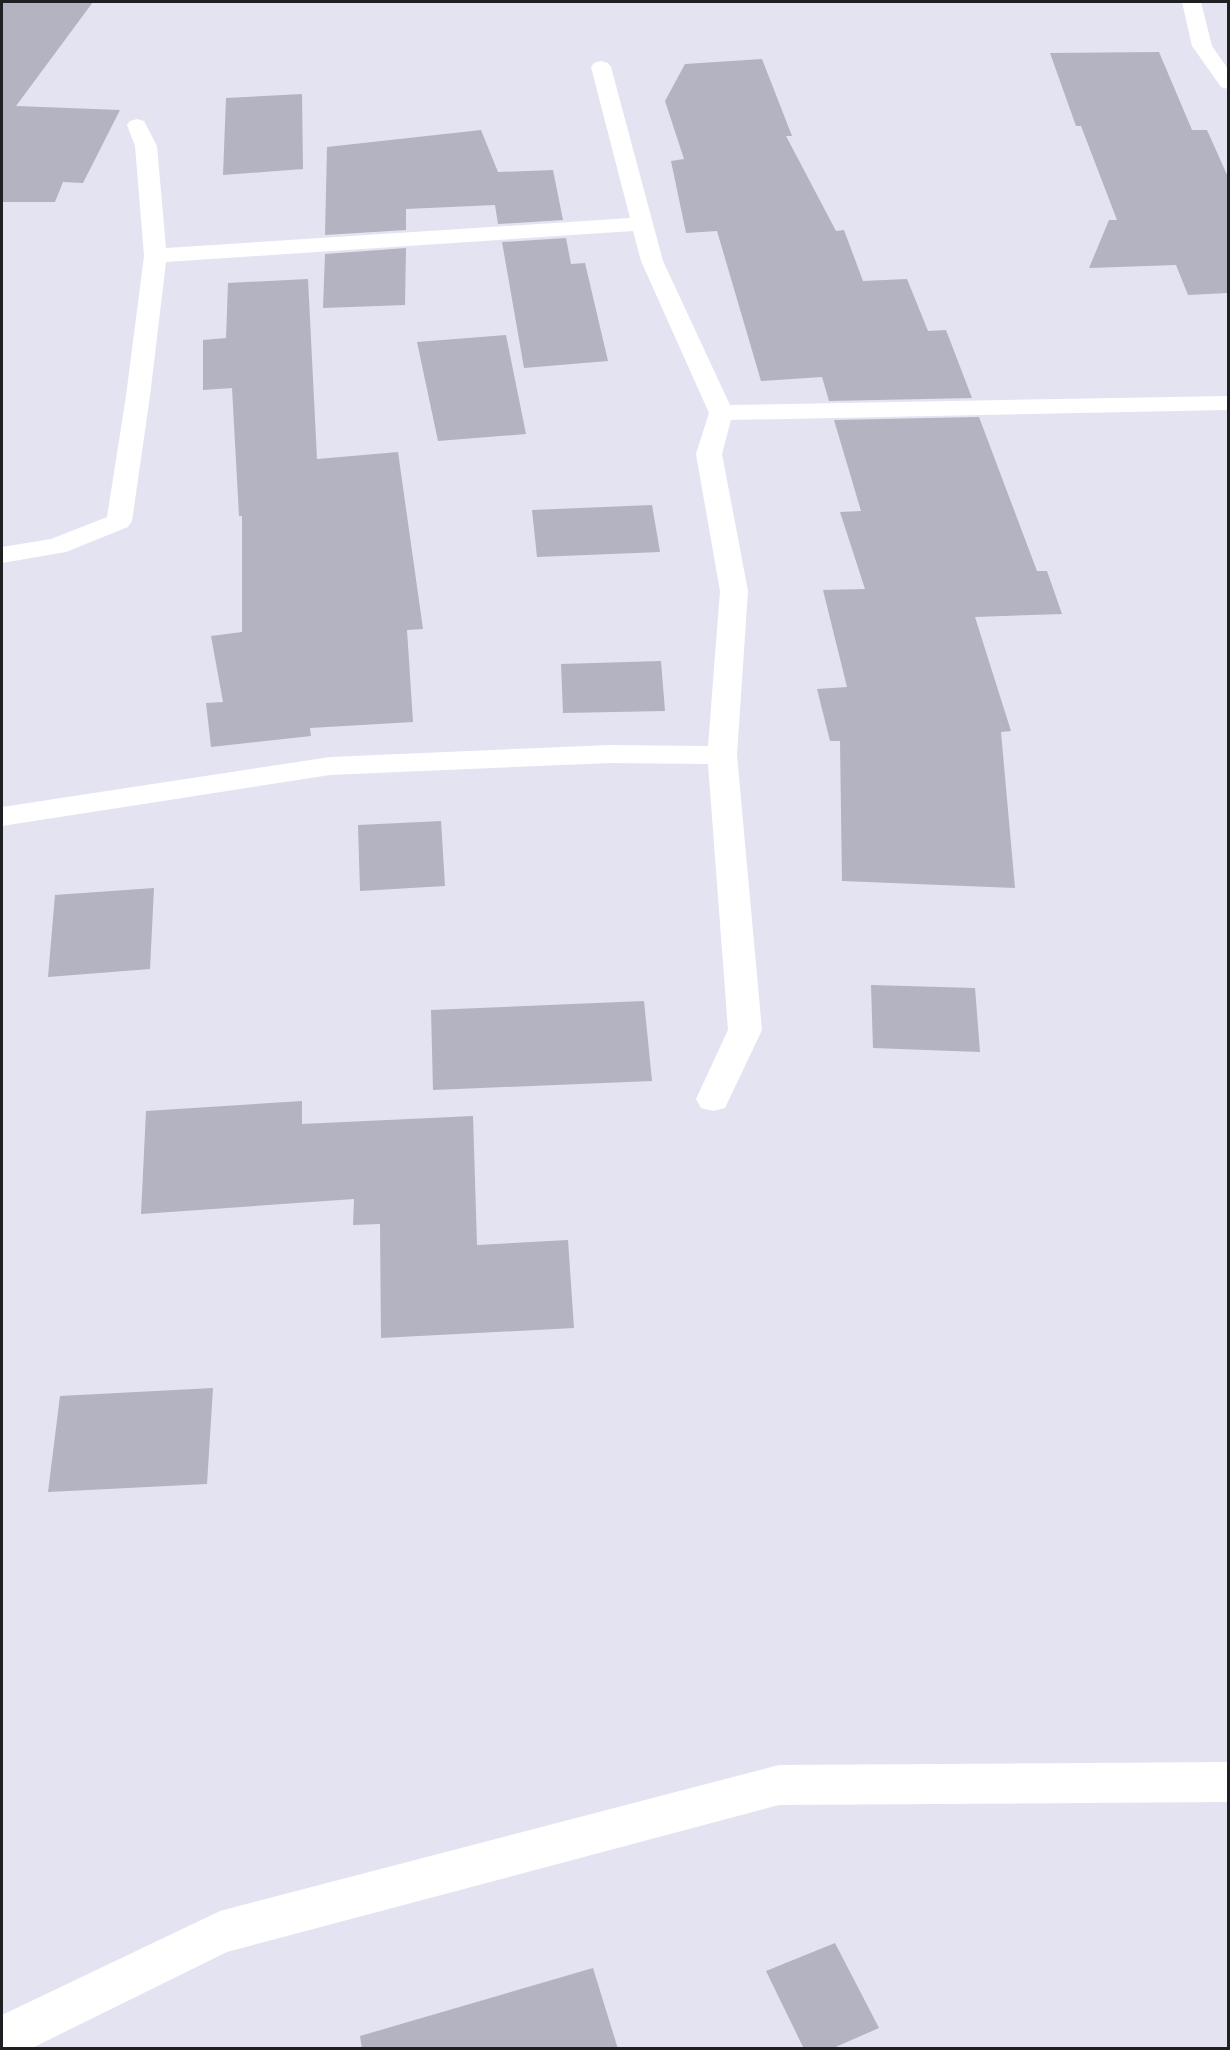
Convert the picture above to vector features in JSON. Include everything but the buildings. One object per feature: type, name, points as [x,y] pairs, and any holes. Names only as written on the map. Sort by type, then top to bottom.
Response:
[{"type":"street","points":[[1191,2],[1228,83]]},
{"type":"street","points":[[601,67],[652,261],[721,413],[709,454],[734,591],[722,755],[745,1030],[712,1098]]},
{"type":"street","points":[[2,555],[57,546],[119,521],[138,396],[155,256],[146,146],[137,125]]},
{"type":"street","points":[[155,256],[641,224]]},
{"type":"street","points":[[721,413],[1228,403]]},
{"type":"street","points":[[2,817],[330,766],[610,754],[722,755]]},
{"type":"street","points":[[2,2038],[220,1932],[779,1785],[1228,1782]]}]
